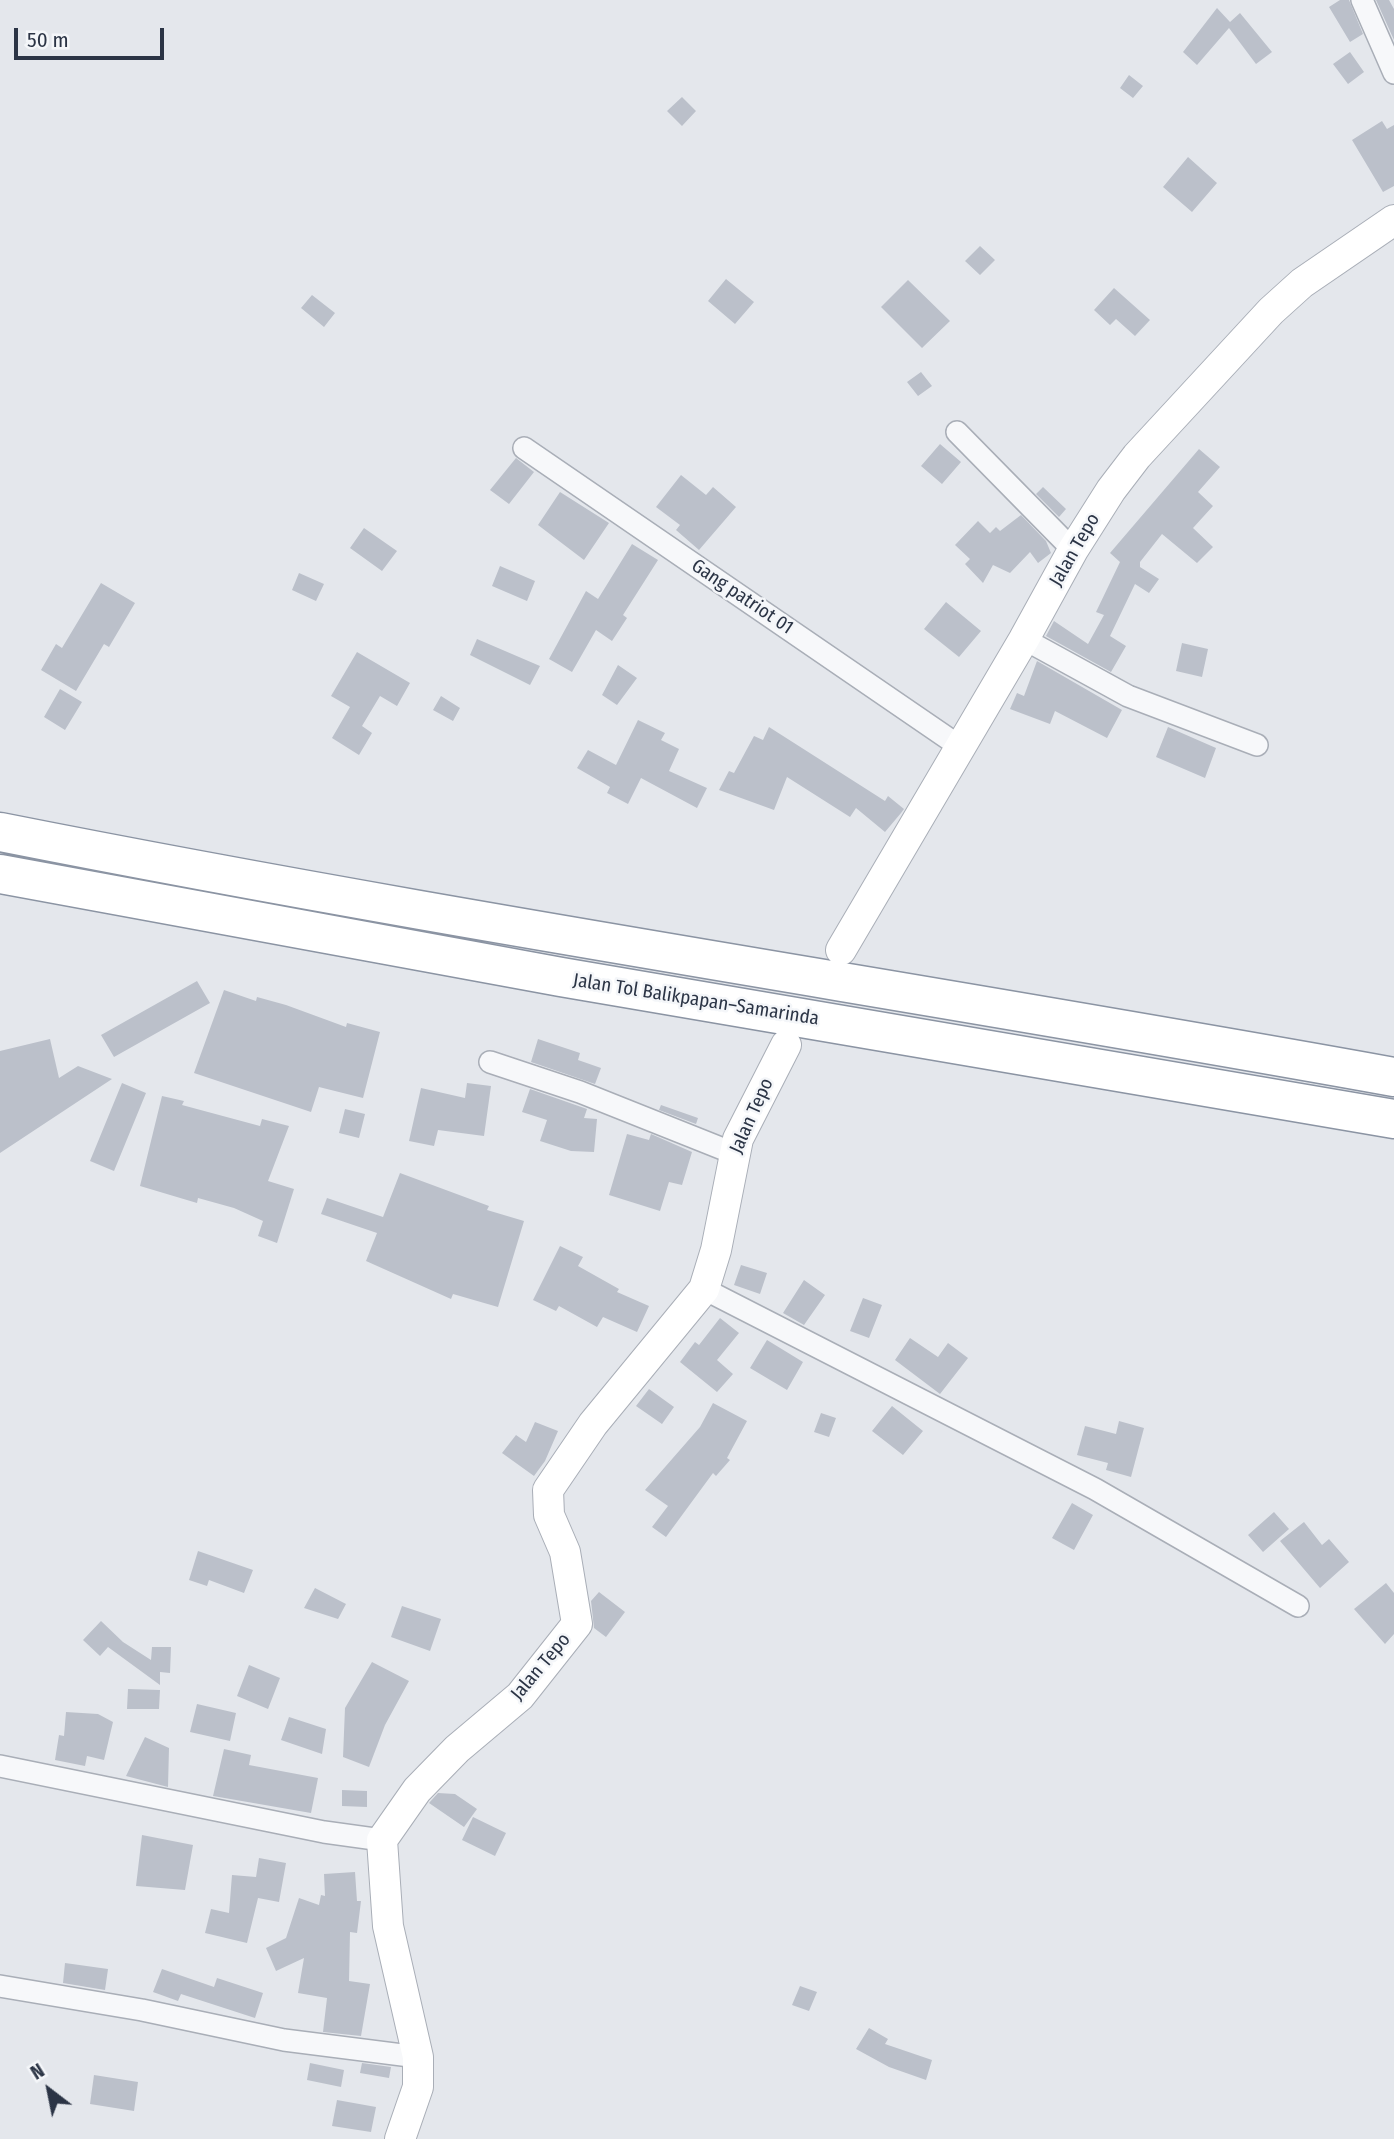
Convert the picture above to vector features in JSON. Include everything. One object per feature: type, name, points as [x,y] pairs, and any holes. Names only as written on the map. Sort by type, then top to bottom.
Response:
[{"type":"highway","points":[[0,832],[568,936],[1147,1032],[1394,1077]]},
{"type":"highway","name":"Jalan Tol Balikpapan–Samarinda","points":[[0,874],[561,977],[1139,1073],[1394,1119]]},
{"type":"street","points":[[1362,0],[1394,74]]},
{"type":"street","name":"Jalan Tepo","points":[[841,950],[1024,639],[1073,550],[1137,456],[1271,311],[1302,283],[1394,220]]},
{"type":"street","points":[[957,432],[1073,550]]},
{"type":"street","name":"Gang patriot 01","points":[[524,448],[959,746]]},
{"type":"street","points":[[1024,639],[1128,696],[1257,745]]},
{"type":"street","name":"Jalan Tepo","points":[[382,1840],[417,1790],[457,1749],[520,1696],[577,1624],[565,1552],[549,1515],[548,1490],[593,1423],[704,1289],[716,1250],[733,1153],[761,1091],[786,1045]]},
{"type":"street","points":[[490,1062],[580,1092],[733,1153]]},
{"type":"street","points":[[704,1289],[1095,1489],[1298,1606]]},
{"type":"street","points":[[0,1766],[324,1832],[382,1840],[388,1926],[418,2057],[418,2087],[400,2139]]},
{"type":"street","points":[[0,1986],[142,2010],[284,2040],[418,2057]]},
{"type":"building","points":[[1340,0],[1349,0],[1363,34],[1350,42],[1329,7]]},
{"type":"building","points":[[1376,0],[1389,0],[1394,9],[1394,40]]},
{"type":"building","points":[[1217,8],[1230,22],[1240,13],[1272,52],[1256,64],[1229,28],[1197,65],[1183,52]]},
{"type":"building","points":[[1350,52],[1364,72],[1348,84],[1333,64]]},
{"type":"building","points":[[1129,75],[1143,86],[1133,98],[1120,88]]},
{"type":"building","points":[[682,97],[696,111],[682,126],[667,111]]},
{"type":"building","points":[[1382,121],[1387,129],[1394,125],[1394,186],[1383,192],[1352,140]]},
{"type":"building","points":[[1188,157],[1217,183],[1192,212],[1163,187]]},
{"type":"building","points":[[980,246],[995,260],[980,275],[965,261]]},
{"type":"building","points":[[726,279],[754,302],[735,324],[708,301]]},
{"type":"building","points":[[908,280],[950,321],[922,348],[881,307]]},
{"type":"building","points":[[1114,288],[1150,320],[1135,336],[1116,319],[1110,325],[1094,310]]},
{"type":"building","points":[[312,295],[335,313],[324,327],[301,308]]},
{"type":"building","points":[[921,372],[932,386],[918,396],[907,382]]},
{"type":"building","points":[[940,444],[961,462],[942,484],[921,466]]},
{"type":"building","points":[[1199,449],[1220,467],[1198,492],[1213,506],[1193,528],[1213,547],[1197,563],[1162,534],[1140,562],[1140,567],[1159,579],[1149,593],[1135,584],[1110,636],[1126,646],[1111,672],[1046,636],[1054,621],[1088,644],[1104,615],[1096,612],[1120,562],[1110,553]]},
{"type":"building","points":[[516,458],[534,472],[509,504],[490,490]]},
{"type":"building","points":[[681,475],[706,495],[713,487],[736,507],[699,550],[676,530],[680,525],[656,507]]},
{"type":"building","points":[[1043,487],[1066,509],[1059,517],[1036,494]]},
{"type":"building","points":[[560,492],[609,523],[584,560],[538,525]]},
{"type":"building","points":[[1021,515],[1046,541],[1051,553],[1038,563],[1030,552],[1010,573],[993,565],[983,583],[965,564],[970,559],[955,545],[978,521],[990,533],[996,527],[1000,531]]},
{"type":"building","points":[[364,528],[397,551],[382,571],[350,548]]},
{"type":"building","points":[[632,544],[658,560],[623,615],[627,618],[612,641],[596,630],[572,672],[549,659],[586,591],[598,599]]},
{"type":"building","points":[[500,566],[535,581],[527,601],[492,586]]},
{"type":"building","points":[[299,573],[324,584],[316,601],[292,590]]},
{"type":"building","points":[[101,583],[135,603],[109,647],[104,644],[76,691],[41,670],[56,644],[62,648]]},
{"type":"building","points":[[946,602],[981,631],[959,657],[924,629]]},
{"type":"building","points":[[477,639],[540,666],[530,685],[470,655]]},
{"type":"building","points":[[1182,643],[1208,649],[1202,677],[1176,671]]},
{"type":"building","points":[[357,652],[410,683],[397,706],[380,696],[362,726],[372,733],[359,755],[332,738],[350,707],[331,696]]},
{"type":"building","points":[[1037,661],[1122,710],[1107,738],[1055,711],[1050,724],[1010,709],[1017,693],[1024,696]]},
{"type":"building","points":[[618,665],[637,678],[617,705],[602,695]]},
{"type":"building","points":[[60,689],[82,702],[65,730],[44,717]]},
{"type":"building","points":[[441,696],[460,708],[453,721],[433,710]]},
{"type":"building","points":[[638,720],[665,733],[661,740],[679,749],[669,771],[707,788],[697,808],[641,778],[628,804],[607,793],[610,787],[577,768],[588,750],[616,765]]},
{"type":"building","points":[[769,727],[885,801],[888,796],[904,809],[885,832],[856,808],[850,817],[787,777],[774,810],[719,790],[729,771],[734,773],[754,736],[763,740]]},
{"type":"building","points":[[1168,727],[1216,748],[1205,778],[1156,757]]},
{"type":"building","points":[[197,981],[210,1003],[114,1057],[101,1035]]},
{"type":"building","points":[[224,990],[256,1001],[257,997],[286,1005],[346,1027],[347,1023],[380,1032],[363,1098],[319,1087],[311,1112],[194,1073]]},
{"type":"building","points":[[50,1039],[59,1078],[78,1066],[112,1079],[0,1153],[0,1051]]},
{"type":"building","points":[[538,1039],[580,1053],[578,1060],[601,1068],[595,1084],[531,1062]]},
{"type":"building","points":[[122,1083],[146,1093],[114,1171],[90,1161]]},
{"type":"building","points":[[467,1083],[491,1086],[484,1136],[438,1130],[434,1146],[409,1141],[421,1088],[465,1098]]},
{"type":"building","points":[[530,1089],[587,1109],[584,1118],[597,1119],[594,1152],[571,1151],[540,1141],[547,1120],[522,1112]]},
{"type":"building","points":[[162,1096],[184,1101],[182,1105],[260,1126],[262,1119],[289,1126],[268,1181],[294,1189],[277,1243],[258,1236],[263,1221],[234,1208],[198,1198],[197,1203],[140,1186]]},
{"type":"building","points":[[661,1105],[698,1118],[696,1124],[659,1110]]},
{"type":"building","points":[[345,1109],[365,1114],[359,1138],[339,1133]]},
{"type":"building","points":[[627,1134],[649,1140],[651,1134],[692,1152],[682,1185],[669,1182],[660,1211],[609,1195]]},
{"type":"building","points":[[400,1173],[489,1206],[487,1210],[524,1221],[498,1307],[453,1294],[451,1299],[366,1261],[377,1233],[321,1214],[327,1198],[383,1217]]},
{"type":"building","points":[[560,1246],[583,1257],[578,1266],[619,1289],[617,1292],[649,1306],[637,1332],[603,1317],[597,1327],[559,1306],[556,1311],[533,1300]]},
{"type":"building","points":[[741,1265],[767,1273],[760,1294],[734,1285]]},
{"type":"building","points":[[804,1280],[825,1295],[804,1325],[783,1313]]},
{"type":"building","points":[[863,1298],[882,1305],[869,1338],[850,1331]]},
{"type":"building","points":[[720,1318],[739,1333],[717,1360],[733,1374],[717,1392],[680,1362],[695,1342],[699,1345]]},
{"type":"building","points":[[910,1338],[938,1357],[948,1343],[968,1358],[940,1394],[895,1360]]},
{"type":"building","points":[[767,1340],[803,1362],[787,1390],[750,1368]]},
{"type":"building","points":[[649,1389],[674,1407],[662,1424],[636,1406]]},
{"type":"building","points":[[713,1403],[747,1421],[727,1458],[730,1460],[716,1476],[713,1473],[666,1537],[652,1527],[668,1506],[645,1490],[700,1427]]},
{"type":"building","points":[[892,1406],[923,1431],[903,1455],[872,1431]]},
{"type":"building","points":[[821,1413],[836,1418],[829,1437],[814,1432]]},
{"type":"building","points":[[1119,1421],[1144,1428],[1131,1477],[1106,1470],[1108,1463],[1077,1455],[1085,1426],[1116,1434]]},
{"type":"building","points":[[535,1422],[558,1431],[545,1461],[534,1476],[502,1453],[516,1435],[526,1442]]},
{"type":"building","points":[[1072,1503],[1093,1515],[1074,1550],[1052,1538]]},
{"type":"building","points":[[1274,1512],[1289,1529],[1263,1552],[1248,1535]]},
{"type":"building","points":[[1304,1522],[1322,1545],[1329,1539],[1349,1562],[1320,1588],[1280,1541]]},
{"type":"building","points":[[198,1551],[253,1570],[244,1593],[209,1580],[207,1586],[189,1580]]},
{"type":"building","points":[[1386,1583],[1394,1593],[1394,1634],[1385,1644],[1354,1609]]},
{"type":"building","points":[[315,1588],[346,1604],[338,1619],[304,1608]]},
{"type":"building","points":[[599,1592],[625,1612],[606,1637],[594,1628],[591,1601]]},
{"type":"building","points":[[402,1606],[441,1619],[430,1651],[391,1637]]},
{"type":"building","points":[[101,1621],[123,1642],[151,1660],[152,1647],[171,1647],[170,1673],[160,1672],[160,1685],[108,1647],[100,1656],[83,1640]]},
{"type":"building","points":[[372,1662],[409,1681],[385,1725],[369,1767],[343,1757],[345,1708]]},
{"type":"building","points":[[249,1665],[280,1678],[268,1709],[237,1696]]},
{"type":"building","points":[[128,1689],[160,1690],[159,1709],[127,1709]]},
{"type":"building","points":[[197,1704],[236,1713],[230,1741],[190,1732]]},
{"type":"building","points":[[66,1712],[98,1714],[113,1722],[104,1760],[87,1756],[85,1766],[55,1760],[59,1735],[64,1736]]},
{"type":"building","points":[[289,1717],[326,1729],[322,1754],[281,1740]]},
{"type":"building","points":[[145,1737],[169,1748],[168,1787],[126,1776]]},
{"type":"building","points":[[224,1749],[251,1755],[249,1765],[318,1778],[311,1813],[213,1796]]},
{"type":"building","points":[[342,1790],[367,1791],[367,1807],[342,1806]]},
{"type":"building","points":[[438,1793],[455,1794],[477,1809],[464,1827],[429,1803]]},
{"type":"building","points":[[473,1817],[506,1833],[495,1856],[462,1840]]},
{"type":"building","points":[[142,1835],[193,1845],[185,1890],[136,1886]]},
{"type":"building","points":[[259,1858],[286,1863],[279,1902],[258,1898],[247,1943],[205,1933],[211,1909],[229,1913],[232,1875],[256,1877]]},
{"type":"building","points":[[355,1872],[357,1901],[361,1901],[357,1933],[350,1932],[349,1981],[370,1984],[361,2036],[323,2032],[327,1998],[298,1993],[304,1958],[276,1971],[266,1948],[286,1938],[299,1898],[319,1905],[321,1895],[325,1896],[324,1874]]},
{"type":"building","points":[[65,1963],[108,1969],[105,1990],[63,1983]]},
{"type":"building","points":[[162,1969],[214,1987],[217,1978],[263,1993],[255,2018],[181,1994],[178,2001],[153,1992]]},
{"type":"building","points":[[800,1986],[817,1992],[809,2011],[792,2005]]},
{"type":"building","points":[[869,2028],[888,2039],[885,2044],[932,2060],[926,2080],[889,2067],[856,2049]]},
{"type":"building","points":[[310,2063],[344,2070],[341,2087],[307,2080]]},
{"type":"building","points":[[362,2063],[391,2067],[389,2078],[360,2073]]},
{"type":"building","points":[[94,2075],[138,2082],[134,2111],[90,2104]]},
{"type":"building","points":[[337,2100],[376,2107],[371,2132],[332,2126]]}]
